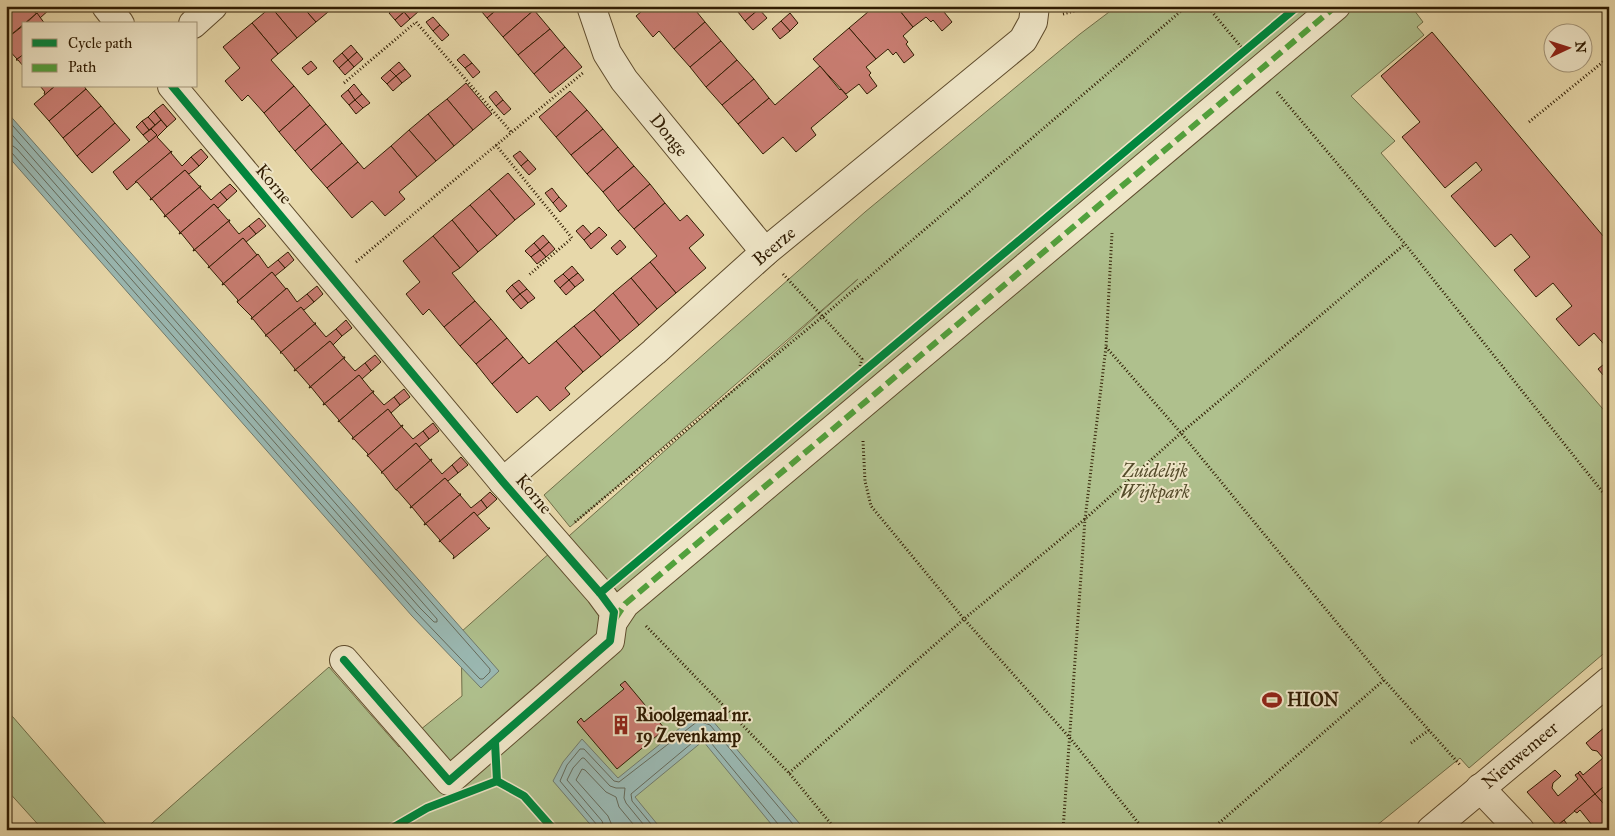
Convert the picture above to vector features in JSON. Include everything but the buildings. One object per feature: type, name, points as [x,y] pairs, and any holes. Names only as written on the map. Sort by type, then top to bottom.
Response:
[{"type":"street","points":[[106,6],[118,22]]},
{"type":"street","points":[[195,22],[213,6]]},
{"type":"street","name":"Donge","points":[[591,6],[607,53],[624,80],[765,252]]},
{"type":"street","name":"Beerze","points":[[504,482],[654,352],[765,252],[1023,40],[1033,22],[1035,6]]},
{"type":"street","points":[[344,660],[449,781],[610,641],[619,613],[1114,193],[1247,60],[1336,6]]},
{"type":"street","name":"Korne","points":[[174,88],[504,482],[600,593],[614,612],[619,613]]},
{"type":"street","name":"Nieuwemeer","points":[[1431,830],[1609,681]]},
{"type":"street","points":[[1480,788],[1520,830]]},
{"type":"path","points":[[576,521],[822,317],[1186,6]]},
{"type":"path","points":[[1207,6],[1247,60],[1405,244],[1609,500]]},
{"type":"path","points":[[344,83],[416,22],[512,133]]},
{"type":"path","points":[[1247,60],[1253,44]]},
{"type":"path","points":[[334,280],[607,53]]},
{"type":"path","points":[[1529,122],[1609,57]]},
{"type":"path","points":[[496,146],[572,238],[529,276]]},
{"type":"path","points":[[1063,830],[1085,519],[1106,347],[1114,193]]},
{"type":"path","points":[[789,773],[964,619],[1085,519],[1181,433],[1405,244]]},
{"type":"path","points":[[785,276],[862,359],[856,377],[862,406],[865,480],[871,506],[964,619],[1070,738],[1144,830]]},
{"type":"path","points":[[1106,347],[1181,433],[1384,680],[1480,788]]},
{"type":"path","points":[[856,377],[871,365]]},
{"type":"path","points":[[619,613],[789,773],[836,830]]},
{"type":"path","points":[[1211,830],[1384,680]]},
{"type":"path","points":[[1411,743],[1429,730]]},
{"type":"path","points":[[6,827],[9,830]]},
{"type":"green space","name":"Zuidelijk Wijkpark","points":[[1117,6],[1411,6],[1423,22],[1417,27],[1424,35],[1351,96],[1395,141],[1381,153],[1609,416],[1609,649],[1469,768],[1460,758],[1371,830],[144,830],[329,667],[399,747],[462,696],[461,632],[858,279],[570,527],[544,495],[865,212],[1080,34]]},
{"type":"green space","points":[[6,709],[111,830],[43,830],[6,789]]},
{"type":"water","points":[[6,111],[499,671],[481,688],[412,616],[6,154]]},
{"type":"water","points":[[696,715],[712,720],[805,830],[776,830],[703,741],[635,797],[662,830],[595,830],[553,781],[563,762],[582,739],[618,778]]},
{"type":"marked path","points":[[615,619],[625,604],[1336,6]]},
{"type":"cycle path","points":[[600,593],[1298,6]]},
{"type":"cycle path","points":[[174,88],[503,482],[600,593],[614,612],[610,641],[449,781],[344,660]]},
{"type":"cycle path","points":[[495,742],[497,781],[524,796],[554,830]]},
{"type":"cycle path","points":[[389,830],[427,808],[497,781]]},
{"type":"place","name":"HION","points":[[1272,700]]},
{"type":"place","name":"Rioolgemaal nr. 19 Zevenkamp","points":[[621,725]]}]
